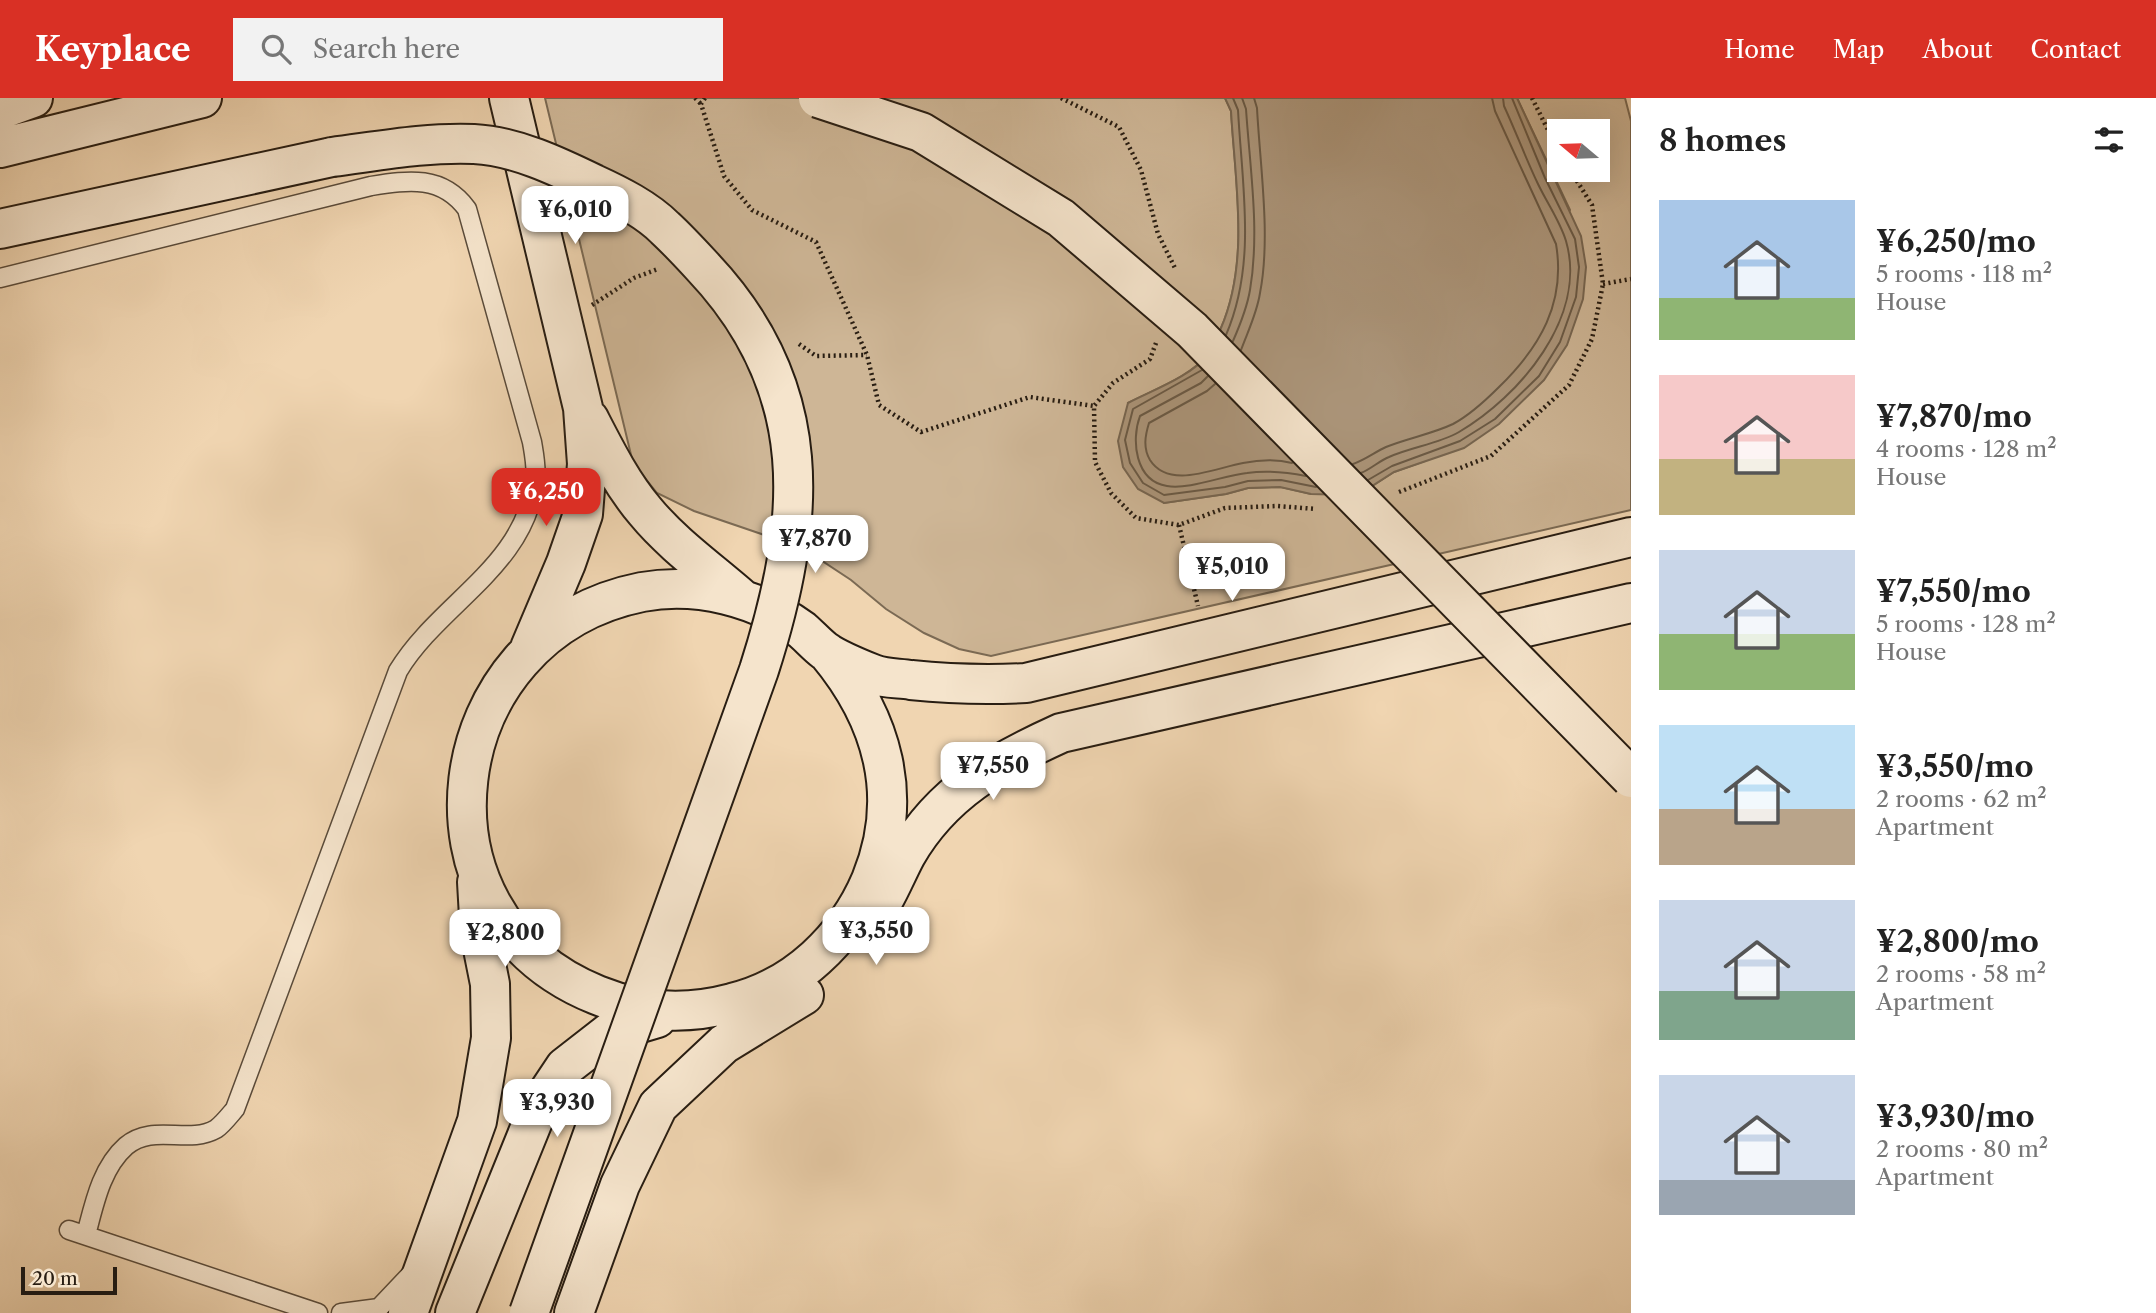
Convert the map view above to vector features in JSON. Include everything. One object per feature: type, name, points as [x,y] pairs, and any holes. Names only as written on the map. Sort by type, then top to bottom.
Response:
[{"type":"main road","points":[[0,110],[33,98]]},
{"type":"main road","points":[[0,148],[202,98]]},
{"type":"main road","points":[[509,98],[583,408],[587,464],[583,514],[566,563],[529,650]]},
{"type":"main road","points":[[818,98],[921,132],[1062,218],[1192,330],[1631,778]]},
{"type":"main road","points":[[0,229],[332,158],[403,147],[475,144],[518,153],[565,170],[616,194],[664,226],[725,290],[762,347],[781,394],[794,493],[790,550],[778,611],[755,683],[529,1313]]},
{"type":"main road","points":[[583,408],[610,459],[645,511],[744,600]]},
{"type":"main road","points":[[827,652],[878,676],[979,686],[1026,683],[1631,537]]},
{"type":"main road","points":[[455,1313],[534,1117],[565,1067],[610,1032],[663,1016],[710,1009],[742,1001],[851,951],[872,900],[884,834],[885,768],[877,736],[865,706],[848,677],[827,652],[802,631],[774,613],[744,600],[712,592],[679,589],[646,592],[625,596],[583,611],[555,628],[529,650],[508,675],[490,704],[477,734],[469,767],[466,800],[469,834],[489,897],[506,926],[529,951],[554,972],[572,984],[612,1001],[644,1009],[710,1009]]},
{"type":"main road","points":[[574,1313],[620,1185],[658,1106],[724,1044],[821,985],[851,951],[895,881],[905,856],[927,824],[974,779],[1010,755],[1061,733],[1631,603]]},
{"type":"main road","points":[[408,1313],[478,1121],[491,1038],[491,984],[480,934],[477,866]]},
{"type":"main road","points":[[772,989],[825,950],[864,897],[877,866]]},
{"type":"lane","points":[[0,278],[396,182],[441,186],[458,196],[467,209],[532,442],[536,478],[531,506],[506,552],[479,583],[410,651],[398,671],[235,1110],[215,1129],[200,1134],[159,1134],[142,1137],[127,1146],[113,1163],[77,1232],[318,1313]]},
{"type":"lane","points":[[341,1313],[379,1308],[429,1254]]},
{"type":"path","points":[[695,98],[701,104],[724,176],[752,210],[816,242],[867,355],[879,405],[921,432],[1030,397],[1094,406]]},
{"type":"path","points":[[701,104],[705,98]]},
{"type":"path","points":[[1061,98],[1119,127],[1141,170],[1158,234],[1176,269]]},
{"type":"path","points":[[1532,98],[1547,128]]},
{"type":"path","points":[[1391,495],[1491,456],[1569,386],[1592,339],[1603,284],[1592,205],[1578,182]]},
{"type":"path","points":[[1603,284],[1631,279]]},
{"type":"path","points":[[1159,337],[1150,359],[1112,383],[1094,406],[1095,462],[1111,493],[1136,518],[1179,525],[1225,508],[1277,506],[1326,510]]},
{"type":"path","points":[[1179,525],[1206,640]]},
{"type":"shaded area","points":[[545,98],[1225,98],[1231,111],[1238,221],[1238,249],[1230,302],[1213,347],[1202,361],[1172,382],[1128,403],[1164,503],[1248,488],[1281,487],[1311,494],[1372,486],[1394,472],[1425,461],[1570,210],[1557,182],[1610,182],[1610,119],[1547,119],[1547,161],[1517,98],[1625,98],[1631,121],[1631,510],[991,656],[959,649],[924,633],[886,609],[851,580],[813,555],[782,541],[694,511],[657,493],[633,463]]},
{"type":"water","points":[[1225,98],[1517,98],[1547,163],[1547,182],[1556,182],[1581,236],[1586,267],[1583,299],[1567,345],[1544,380],[1499,424],[1464,448],[1394,472],[1372,486],[1346,495],[1311,494],[1280,487],[1248,488],[1164,503],[1138,489],[1123,467],[1118,441],[1128,403],[1172,382],[1202,361],[1213,347],[1230,302],[1238,249],[1231,111]]}]
